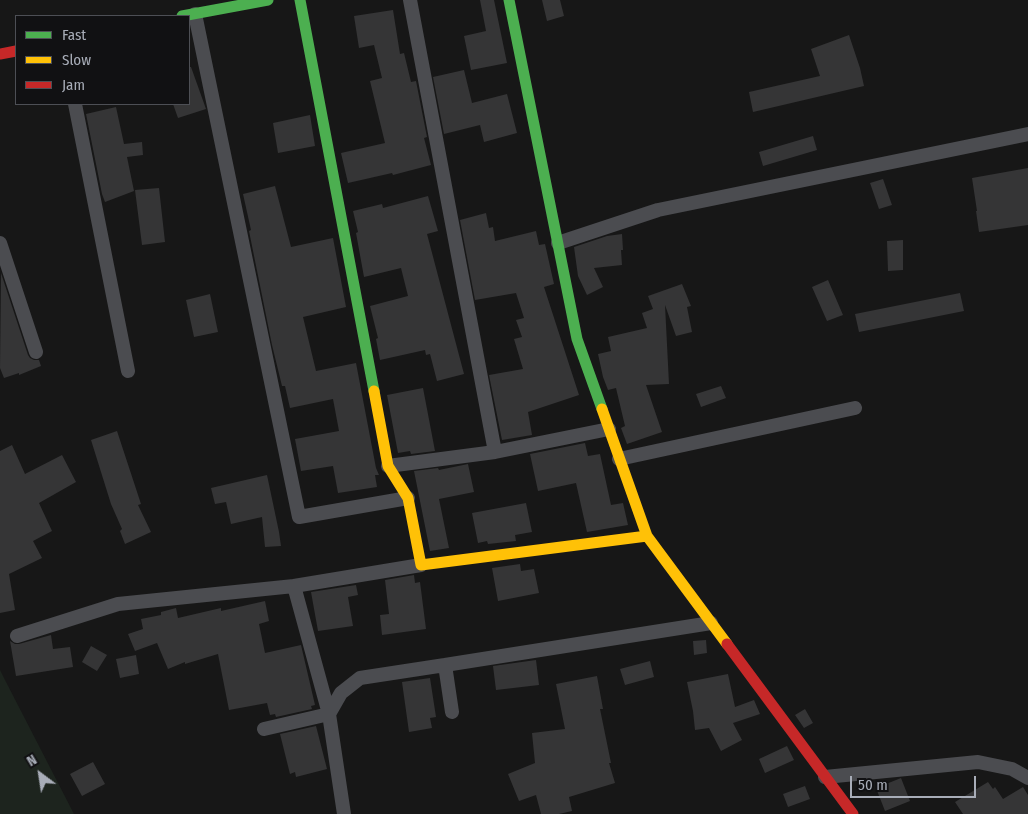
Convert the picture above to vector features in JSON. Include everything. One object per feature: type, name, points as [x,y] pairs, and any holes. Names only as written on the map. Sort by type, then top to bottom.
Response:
[{"type":"street","points":[[188,15],[268,0]]},
{"type":"street","points":[[300,0],[388,466],[408,498],[421,565]]},
{"type":"street","points":[[410,0],[495,452]]},
{"type":"street","points":[[509,0],[577,339],[647,536],[853,814]]},
{"type":"street","points":[[190,24],[299,517],[408,498]]},
{"type":"street","points":[[0,54],[15,50]]},
{"type":"street","points":[[75,105],[128,370]]},
{"type":"street","points":[[558,243],[658,210],[1028,134]]},
{"type":"street","points":[[0,243],[36,352]]},
{"type":"street","points":[[619,458],[855,408]]},
{"type":"street","points":[[388,466],[495,452],[609,429]]},
{"type":"street","points":[[17,636],[118,604],[294,586],[421,565],[647,536]]},
{"type":"street","points":[[294,586],[329,714],[344,814]]},
{"type":"street","points":[[264,729],[329,714],[341,693],[360,678],[711,623]]},
{"type":"street","points":[[444,665],[452,712]]},
{"type":"street","points":[[826,777],[978,762],[1012,769],[1028,778]]},
{"type":"shaded area","points":[[0,670],[5,680],[74,814],[0,814]]},
{"type":"building","points":[[480,0],[494,0],[507,63],[471,70],[464,36],[486,31]]},
{"type":"building","points":[[542,0],[560,0],[564,16],[547,21]]},
{"type":"building","points":[[393,10],[400,54],[404,53],[411,82],[416,81],[427,137],[424,138],[431,165],[393,175],[392,173],[348,183],[341,153],[385,143],[370,81],[382,78],[374,45],[359,48],[354,16]]},
{"type":"building","points":[[849,35],[864,86],[753,112],[749,92],[820,76],[811,49]]},
{"type":"building","points":[[191,67],[206,109],[178,118],[173,105],[190,105]]},
{"type":"building","points":[[464,70],[472,103],[507,94],[517,133],[484,142],[480,125],[444,134],[433,77]]},
{"type":"building","points":[[116,107],[124,144],[142,142],[143,155],[127,157],[134,191],[105,202],[86,114]]},
{"type":"building","points":[[310,115],[315,146],[278,153],[273,123]]},
{"type":"building","points":[[813,136],[817,150],[763,166],[759,152]]},
{"type":"building","points":[[1028,168],[1028,225],[979,232],[972,178]]},
{"type":"building","points":[[883,179],[892,205],[879,209],[870,183]]},
{"type":"building","points":[[275,186],[291,247],[333,238],[346,307],[303,317],[316,371],[356,363],[376,468],[379,475],[375,475],[377,487],[338,493],[333,466],[301,471],[295,439],[339,431],[333,399],[290,408],[285,386],[282,386],[272,345],[243,194]]},
{"type":"building","points":[[159,188],[165,242],[142,245],[135,190]]},
{"type":"building","points":[[428,196],[438,231],[427,234],[464,374],[437,381],[430,354],[426,355],[425,350],[380,360],[376,339],[378,338],[370,306],[408,296],[401,268],[364,277],[353,211],[382,204],[383,208]]},
{"type":"building","points":[[486,213],[489,228],[493,227],[495,241],[536,231],[539,245],[545,244],[554,284],[544,287],[579,395],[528,412],[532,435],[502,440],[489,375],[523,369],[514,339],[522,337],[516,320],[524,318],[516,293],[475,300],[460,220]]},
{"type":"building","points":[[622,234],[622,265],[594,268],[603,287],[587,295],[578,276],[574,247],[607,236]]},
{"type":"building","points":[[903,240],[903,270],[888,271],[887,241]]},
{"type":"building","points":[[1,273],[28,355],[34,360],[39,360],[41,366],[19,375],[19,373],[4,378],[0,368]]},
{"type":"building","points":[[828,280],[843,315],[827,321],[812,287]]},
{"type":"building","points":[[682,284],[691,306],[687,307],[692,332],[676,336],[665,305],[669,384],[646,385],[662,432],[627,444],[621,428],[625,426],[616,388],[608,390],[598,354],[611,351],[608,337],[647,328],[642,313],[653,309],[648,296]]},
{"type":"building","points":[[960,293],[964,311],[859,332],[855,314]]},
{"type":"building","points":[[210,294],[218,332],[194,337],[186,300]]},
{"type":"building","points":[[721,386],[726,398],[701,407],[696,394]]},
{"type":"building","points":[[423,388],[435,451],[411,454],[410,451],[398,453],[387,395]]},
{"type":"building","points":[[117,431],[141,504],[138,505],[151,532],[125,544],[120,531],[122,529],[111,504],[91,440]]},
{"type":"building","points":[[585,443],[588,456],[600,454],[611,505],[623,503],[628,525],[587,532],[576,483],[538,491],[530,454]]},
{"type":"building","points":[[12,445],[25,474],[62,455],[76,482],[39,503],[52,531],[33,541],[42,558],[9,574],[15,610],[0,613],[0,451]]},
{"type":"building","points":[[468,464],[474,492],[439,499],[449,548],[430,551],[414,471],[438,468],[439,470]]},
{"type":"building","points":[[267,475],[281,546],[265,547],[262,517],[231,524],[226,502],[215,504],[211,488]]},
{"type":"building","points":[[526,503],[532,532],[515,535],[516,541],[488,544],[487,541],[478,543],[472,513]]},
{"type":"building","points":[[520,564],[521,571],[534,569],[539,593],[498,601],[492,568]]},
{"type":"building","points":[[414,575],[415,583],[420,582],[426,629],[382,635],[380,615],[389,614],[385,580]]},
{"type":"building","points":[[356,585],[358,595],[348,597],[353,626],[318,631],[311,592]]},
{"type":"building","points":[[265,601],[269,621],[259,624],[265,653],[301,645],[315,705],[311,706],[312,709],[276,717],[275,714],[270,715],[267,703],[229,710],[218,654],[185,664],[185,662],[168,669],[157,643],[135,651],[128,634],[143,629],[141,619],[161,615],[161,612],[176,608],[178,618],[221,608],[221,611]]},
{"type":"building","points":[[51,635],[53,649],[70,647],[73,667],[16,676],[10,641],[19,644]]},
{"type":"building","points":[[706,640],[707,653],[694,655],[693,641]]},
{"type":"building","points":[[91,646],[107,655],[97,671],[82,662]]},
{"type":"building","points":[[136,655],[139,674],[120,678],[116,659]]},
{"type":"building","points":[[536,660],[539,685],[496,690],[493,666]]},
{"type":"building","points":[[650,661],[654,677],[625,685],[620,669]]},
{"type":"building","points":[[728,674],[735,707],[754,700],[760,714],[733,723],[742,740],[721,751],[709,728],[695,730],[687,682]]},
{"type":"building","points":[[597,676],[603,709],[600,709],[611,763],[609,763],[615,783],[569,797],[572,811],[559,814],[541,814],[536,795],[519,801],[508,774],[535,763],[532,733],[565,729],[556,684]]},
{"type":"building","points":[[430,678],[436,717],[430,718],[432,728],[409,732],[402,682]]},
{"type":"building","points":[[805,709],[813,723],[804,728],[795,715]]},
{"type":"building","points":[[316,726],[327,769],[296,777],[295,772],[290,774],[280,734]]},
{"type":"building","points":[[787,746],[794,760],[765,773],[759,759]]},
{"type":"building","points":[[93,762],[105,784],[82,796],[70,774]]},
{"type":"building","points":[[901,778],[910,801],[885,811],[876,788]]},
{"type":"building","points":[[988,782],[993,789],[995,787],[1003,799],[1023,787],[1028,795],[1028,814],[963,814],[955,802]]},
{"type":"building","points":[[805,786],[810,799],[788,807],[783,794]]},
{"type":"traffic: fast","points":[[187,15],[268,0]]},
{"type":"traffic: fast","points":[[300,0],[374,391]]},
{"type":"traffic: fast","points":[[509,0],[577,339],[602,409]]},
{"type":"traffic: slow","points":[[374,391],[388,466],[408,498],[421,565],[647,536]]},
{"type":"traffic: slow","points":[[602,409],[647,536],[727,644]]},
{"type":"traffic: jam","points":[[0,54],[15,51]]},
{"type":"traffic: jam","points":[[727,644],[853,814]]}]
